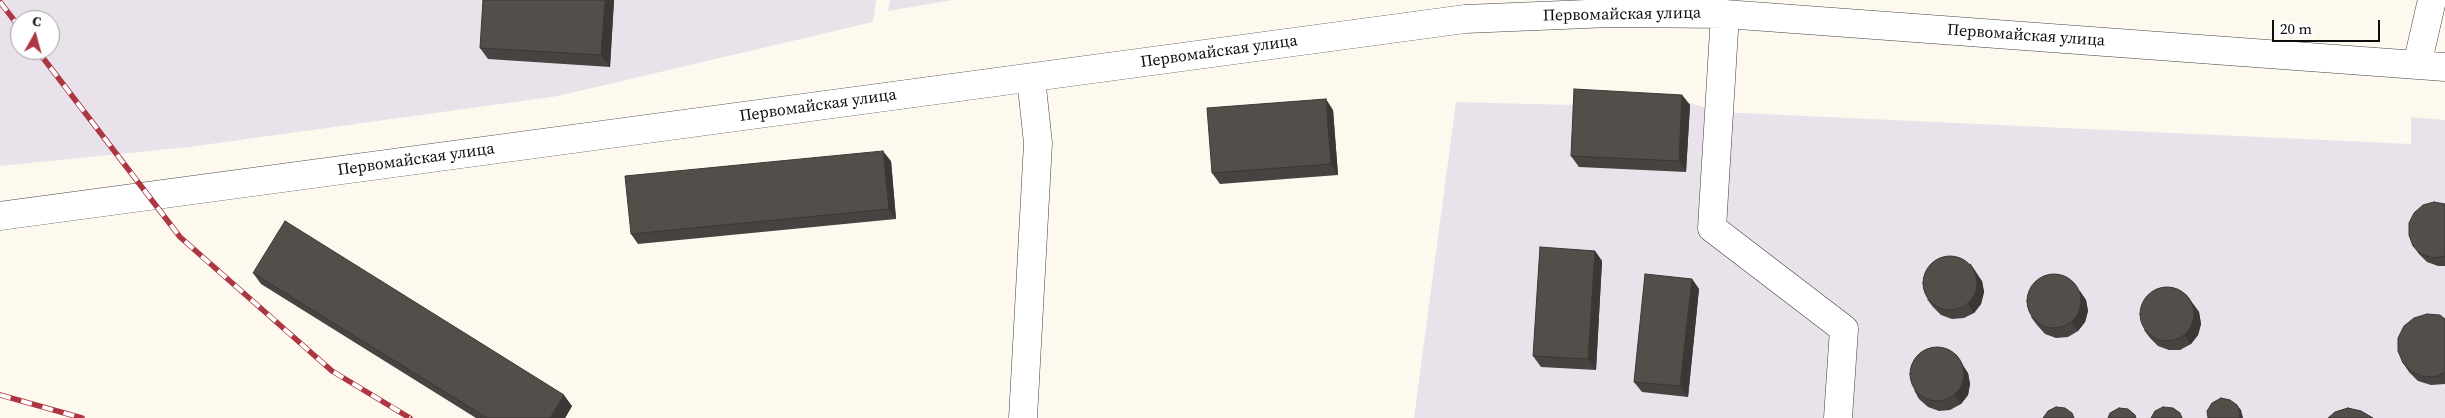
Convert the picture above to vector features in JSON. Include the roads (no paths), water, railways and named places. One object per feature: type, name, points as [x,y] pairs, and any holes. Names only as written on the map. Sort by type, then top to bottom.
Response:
[{"type":"street","points":[[2417,65],[2432,0]]},
{"type":"street","name":"Первомайская улица","points":[[0,216],[1465,19],[1611,13],[1725,14],[2445,67]]},
{"type":"street","points":[[1725,14],[1712,228],[1844,329],[1838,418]]},
{"type":"street","points":[[1023,418],[1038,143],[1031,78]]},
{"type":"railway","points":[[0,2],[10,15]]},
{"type":"railway","points":[[45,60],[180,237],[332,371],[410,418]]},
{"type":"railway","points":[[0,395],[82,418]]}]
